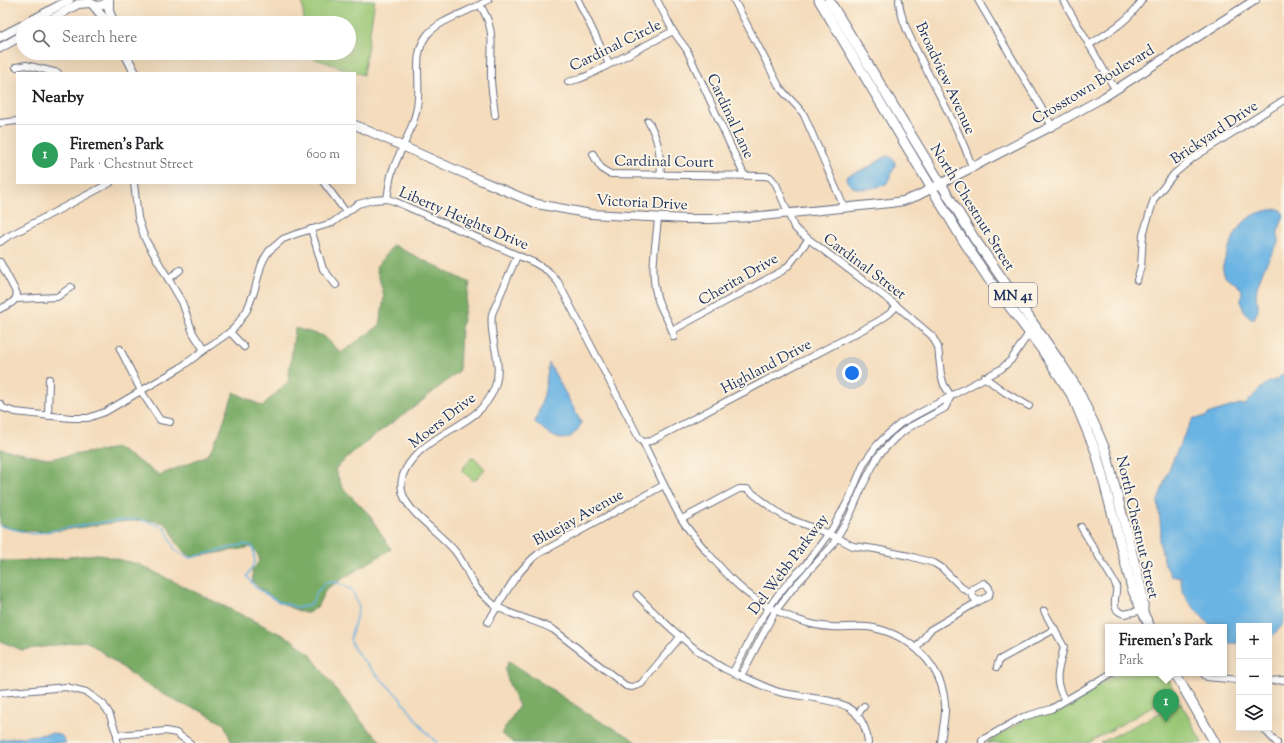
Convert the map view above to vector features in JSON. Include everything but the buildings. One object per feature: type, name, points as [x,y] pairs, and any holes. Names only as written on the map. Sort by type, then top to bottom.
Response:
[{"type":"main road","name":"North Chestnut Street","points":[[819,0],[936,186],[1077,388],[1106,452],[1142,594],[1143,610]]},
{"type":"main road","name":"North Chestnut Street","points":[[829,0],[936,186],[959,234],[984,271],[1055,368],[1069,392],[1085,424],[1096,452],[1136,602],[1143,610]]},
{"type":"main road","name":"MN 41","points":[[1143,610],[1149,624]]},
{"type":"main road","points":[[1178,676],[1214,743]]},
{"type":"street","points":[[40,16],[69,0]]},
{"type":"street","points":[[57,16],[78,4],[89,2],[96,6],[101,6],[109,0]]},
{"type":"street","points":[[109,0],[109,12],[111,16]]},
{"type":"street","points":[[387,200],[390,178],[416,110],[418,98],[418,61],[426,36],[436,26],[488,0]]},
{"type":"street","points":[[578,0],[609,64]]},
{"type":"street","name":"Cardinal Lane","points":[[657,0],[673,31],[686,50],[744,175],[765,176],[772,179],[776,184],[788,213]]},
{"type":"street","points":[[734,0],[779,86],[804,115],[844,207]]},
{"type":"street","name":"Broadview Avenue","points":[[899,0],[900,10],[916,49],[949,113],[972,167]]},
{"type":"street","points":[[978,0],[1052,126]]},
{"type":"street","points":[[1063,0],[1116,89]]},
{"type":"street","points":[[1089,45],[1121,24],[1130,16],[1142,0]]},
{"type":"street","name":"Crosstown Boulevard","points":[[936,186],[1052,126],[1116,89],[1255,0]]},
{"type":"street","points":[[89,2],[102,16]]},
{"type":"street","points":[[480,5],[488,19],[492,36],[491,77],[496,115]]},
{"type":"street","points":[[0,37],[16,29]]},
{"type":"street","name":"Cardinal Circle","points":[[568,82],[584,78],[673,31]]},
{"type":"street","points":[[0,48],[16,39]]},
{"type":"street","points":[[128,60],[134,72]]},
{"type":"street","points":[[16,68],[26,65],[54,72]]},
{"type":"street","name":"Brickyard Drive","points":[[1137,280],[1141,266],[1143,235],[1154,199],[1174,174],[1193,158],[1284,100]]},
{"type":"street","points":[[0,124],[16,120]]},
{"type":"street","points":[[648,121],[659,144],[660,175]]},
{"type":"street","name":"Victoria Drive","points":[[356,125],[537,204],[591,214],[658,218],[724,218],[788,213],[903,201],[936,186]]},
{"type":"street","name":"Cardinal Court","points":[[593,154],[601,168],[608,174],[744,175]]},
{"type":"street","points":[[0,242],[108,184]]},
{"type":"street","points":[[134,184],[138,218],[145,239],[182,302],[193,333],[204,350]]},
{"type":"street","points":[[325,184],[346,212]]},
{"type":"street","name":"Liberty Heights Drive","points":[[0,404],[3,408],[15,412],[48,416],[88,418],[105,412],[180,368],[230,332],[247,310],[254,292],[260,266],[269,251],[283,239],[332,223],[358,204],[366,201],[387,200],[394,201],[518,256],[548,271],[558,282],[639,438],[643,442]]},
{"type":"street","name":"Cardinal Street","points":[[788,213],[794,227],[808,240],[897,306],[932,336],[938,347],[941,375],[944,385],[951,396]]},
{"type":"street","points":[[658,218],[654,284],[658,301],[673,330],[674,337]]},
{"type":"street","points":[[311,229],[323,269],[336,285]]},
{"type":"street","name":"Cherita Drive","points":[[673,330],[782,271],[789,265],[808,240]]},
{"type":"street","name":"Moers Drive","points":[[518,256],[492,314],[491,328],[498,363],[497,378],[492,393],[478,412],[431,443],[419,452],[409,463],[401,482],[402,494],[406,503],[454,550],[480,592],[508,612],[543,624],[554,630],[621,683],[630,687],[641,684],[681,636]]},
{"type":"street","points":[[0,262],[17,294],[16,299],[12,303],[0,309]]},
{"type":"street","points":[[168,279],[180,270]]},
{"type":"street","points":[[16,299],[57,297],[71,287]]},
{"type":"street","name":"Highland Drive","points":[[643,442],[651,441],[877,322],[889,314],[897,306]]},
{"type":"street","points":[[230,332],[244,347]]},
{"type":"street","name":"Del Webb Parkway","points":[[733,672],[769,607],[783,587],[806,564],[829,534],[849,499],[864,463],[877,445],[901,423],[1000,368],[1010,360],[1029,333]]},
{"type":"street","points":[[120,349],[141,391],[160,420],[170,422]]},
{"type":"street","points":[[984,377],[1006,393],[1029,406]]},
{"type":"street","points":[[48,416],[49,379]]},
{"type":"street","name":"Del Webb Parkway","points":[[741,676],[776,610],[793,588],[831,547],[850,515],[878,456],[895,438],[908,428],[945,408],[951,396]]},
{"type":"street","points":[[643,442],[682,519],[730,579],[754,598],[769,607],[798,620],[819,626],[873,628],[892,634],[916,648],[927,659],[934,671],[943,693],[945,709],[941,743]]},
{"type":"street","name":"Bluejay Avenue","points":[[488,622],[514,578],[525,565],[538,554],[664,485]]},
{"type":"street","points":[[682,519],[739,489],[744,488],[754,493],[785,517],[829,534],[853,546],[909,556],[934,563],[942,568],[961,587],[972,594],[974,598],[979,601]]},
{"type":"street","points":[[1081,527],[1116,585],[1117,590],[1114,602],[1116,609],[1124,614],[1143,610]]},
{"type":"street","points":[[916,648],[930,630],[989,596],[990,590],[987,584],[984,583],[972,589],[972,594]]},
{"type":"street","points":[[637,595],[681,636],[723,668],[764,687],[780,692],[836,703],[848,708],[857,715],[864,726],[868,743]]},
{"type":"street","points":[[1044,611],[1064,647],[1057,679],[1059,691],[1065,700]]},
{"type":"street","points":[[997,667],[999,660],[1055,629]]},
{"type":"street","points":[[982,743],[982,740],[1023,717],[1051,709],[1107,676]]},
{"type":"street","points":[[1206,676],[1236,680]]},
{"type":"street","points":[[1272,681],[1284,680]]},
{"type":"street","points":[[0,693],[66,687],[86,692],[103,704],[109,713],[117,735],[117,743]]},
{"type":"street","points":[[857,715],[864,706]]},
{"type":"street","points":[[117,735],[166,731],[176,733],[190,743]]},
{"type":"street","points":[[1266,731],[1277,743]]},
{"type":"green space","points":[[302,0],[375,0],[363,75],[319,60],[356,60],[356,16],[303,16]]},
{"type":"green space","points":[[393,245],[470,283],[461,329],[459,371],[417,405],[368,440],[335,469],[342,487],[368,513],[391,549],[326,589],[317,607],[308,613],[293,609],[271,597],[258,587],[253,582],[252,570],[259,561],[259,556],[252,547],[193,557],[182,550],[175,540],[170,528],[165,523],[146,520],[45,531],[15,529],[0,525],[0,449],[48,459],[117,448],[160,475],[208,455],[219,434],[234,392],[262,406],[288,382],[295,328],[324,336],[341,353],[380,325],[384,296],[376,267]]},
{"type":"green space","points":[[472,457],[474,457],[485,469],[474,481],[462,471]]},
{"type":"green space","points":[[97,554],[138,564],[291,639],[310,654],[366,727],[383,743],[232,743],[224,724],[199,710],[181,704],[142,682],[85,641],[22,650],[0,641],[0,560],[43,560]]},
{"type":"green space","points":[[509,661],[596,719],[628,736],[637,743],[514,743],[501,734],[519,706],[510,687],[505,670]]},
{"type":"green space","points":[[1114,676],[1166,676],[1177,696],[1143,712],[1088,743],[986,743],[1027,718],[1057,709]]},
{"type":"green space","points":[[1181,702],[1202,743],[1100,743]]},
{"type":"water","points":[[887,156],[893,159],[895,166],[887,183],[874,188],[862,189],[848,183],[846,178],[847,176],[867,168]]},
{"type":"water","points":[[1280,209],[1284,215],[1278,232],[1278,243],[1264,268],[1257,287],[1256,298],[1258,310],[1254,319],[1245,312],[1242,306],[1242,290],[1225,276],[1223,271],[1224,264],[1235,234],[1245,221],[1259,213]]},
{"type":"water","points":[[549,363],[581,422],[579,428],[569,438],[564,439],[553,436],[535,422],[544,395]]},
{"type":"water","points":[[1284,374],[1284,620],[1281,627],[1272,636],[1272,623],[1236,623],[1236,643],[1229,643],[1227,642],[1227,624],[1208,624],[1188,601],[1182,591],[1181,578],[1171,576],[1165,564],[1159,541],[1161,531],[1158,501],[1167,474],[1186,431],[1194,418],[1205,417],[1210,413],[1240,404],[1245,405],[1264,386]]},
{"type":"water","points":[[53,733],[62,736],[66,743],[0,743],[0,740]]},
{"type":"waterway","points":[[0,526],[33,534],[96,523],[138,519],[165,527],[175,550],[190,558],[245,544],[253,547],[255,562],[247,576],[255,587],[277,601],[299,608],[311,604],[318,591],[325,583],[336,582],[352,590],[359,607],[350,639],[354,649],[368,666],[399,697],[425,731],[437,743]]},
{"type":"place","name":"Firemen's Park","points":[[1166,722]]}]
